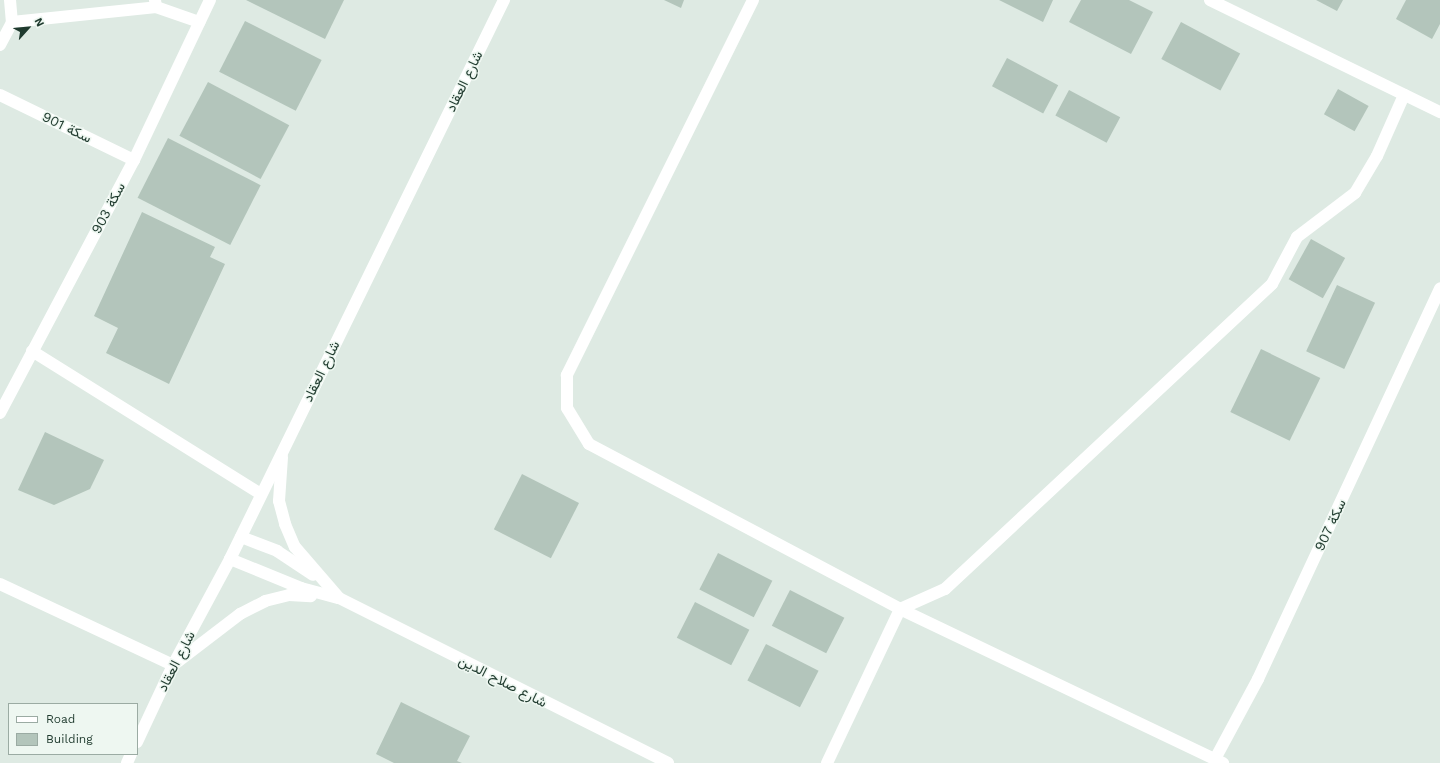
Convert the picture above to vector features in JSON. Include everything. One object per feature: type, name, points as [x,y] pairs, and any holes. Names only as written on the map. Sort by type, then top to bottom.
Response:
[{"type":"street","points":[[0,45],[12,22],[10,0]]},
{"type":"street","name":"سكة 903","points":[[0,413],[134,160],[210,0]]},
{"type":"street","name":"شارع العقاد","points":[[138,740],[173,665],[230,560],[504,0]]},
{"type":"street","points":[[753,0],[567,375],[567,408],[588,444],[900,609],[1219,761]]},
{"type":"street","points":[[1210,0],[1440,112]]},
{"type":"street","points":[[12,22],[156,4],[199,22]]},
{"type":"street","name":"سكة 901","points":[[0,95],[134,160]]},
{"type":"street","points":[[827,763],[900,609],[945,589],[1272,284],[1297,238],[1355,193],[1377,156],[1404,95]]},
{"type":"street","name":"سكة 907","points":[[1219,761],[1440,288]]},
{"type":"street","points":[[32,351],[261,494]]},
{"type":"street","points":[[283,450],[279,501],[285,524],[295,547],[338,598]]},
{"type":"street","name":"شارع صلاح الدين","points":[[241,537],[277,551],[290,559],[310,572],[338,598]]},
{"type":"street","name":"شارع صلاح الدين","points":[[230,560],[287,583],[338,598],[668,763]]},
{"type":"street","points":[[0,584],[173,665],[240,614],[265,601],[289,595],[338,598]]},
{"type":"building","points":[[246,0],[344,0],[325,39]]},
{"type":"building","points":[[664,0],[684,0],[681,8]]},
{"type":"building","points":[[999,0],[1053,0],[1043,22]]},
{"type":"building","points":[[1081,0],[1129,0],[1153,12],[1131,54],[1069,22]]},
{"type":"building","points":[[1316,0],[1343,0],[1337,11]]},
{"type":"building","points":[[1406,0],[1440,0],[1440,24],[1432,39],[1396,19]]},
{"type":"building","points":[[245,21],[322,60],[296,111],[219,72]]},
{"type":"building","points":[[1181,22],[1240,53],[1220,91],[1161,59]]},
{"type":"building","points":[[1007,58],[1058,85],[1043,113],[992,86]]},
{"type":"building","points":[[208,82],[289,125],[261,179],[179,136]]},
{"type":"building","points":[[1338,89],[1369,106],[1355,131],[1324,114]]},
{"type":"building","points":[[1069,90],[1120,117],[1107,143],[1055,116]]},
{"type":"building","points":[[168,138],[261,185],[230,245],[138,198]]},
{"type":"building","points":[[142,212],[215,247],[210,257],[225,264],[169,384],[106,353],[118,328],[94,316]]},
{"type":"building","points":[[1311,239],[1345,258],[1323,298],[1289,279]]},
{"type":"building","points":[[1337,285],[1375,303],[1344,369],[1306,351]]},
{"type":"building","points":[[1261,349],[1320,378],[1290,441],[1230,412]]},
{"type":"building","points":[[45,432],[104,460],[90,489],[54,505],[18,490]]},
{"type":"building","points":[[522,474],[579,503],[551,558],[494,529]]},
{"type":"building","points":[[718,553],[772,581],[754,617],[699,590]]},
{"type":"building","points":[[790,590],[844,618],[826,653],[772,626]]},
{"type":"building","points":[[695,602],[749,630],[731,665],[677,638]]},
{"type":"building","points":[[766,644],[819,671],[800,707],[747,681]]},
{"type":"building","points":[[401,702],[470,736],[457,761],[462,763],[394,763],[376,754]]}]
